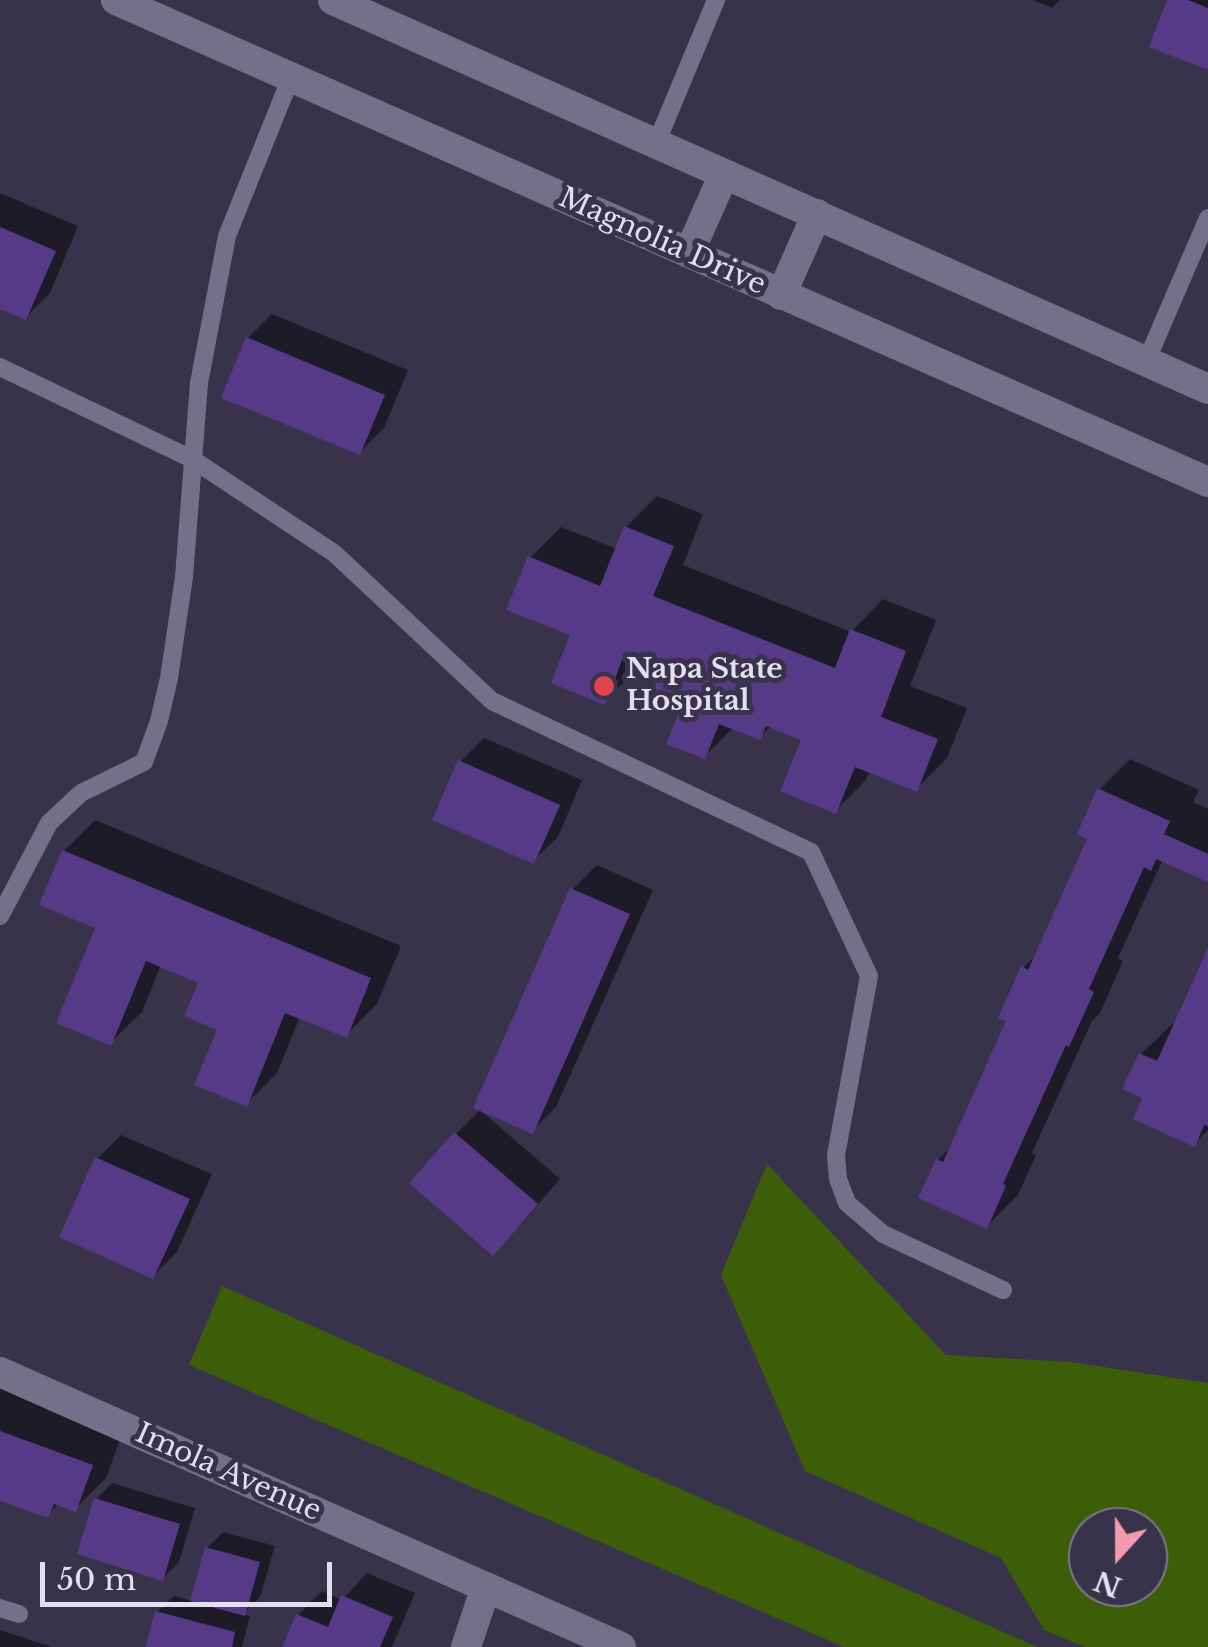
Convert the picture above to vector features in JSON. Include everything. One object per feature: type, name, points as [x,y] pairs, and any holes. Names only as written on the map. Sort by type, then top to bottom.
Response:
[{"type":"street","name":"Magnolia Drive","points":[[116,0],[1208,482]]},
{"type":"street","points":[[333,0],[1208,389]]},
{"type":"street","points":[[689,253],[724,174]]},
{"type":"street","points":[[781,295],[817,214]]},
{"type":"street","name":"Imola Avenue","points":[[0,1372],[621,1647]]},
{"type":"street","points":[[466,1647],[486,1587]]},
{"type":"lane","points":[[656,144],[716,0]]},
{"type":"lane","points":[[0,916],[49,822],[63,806],[81,792],[144,762],[170,678],[184,578],[199,383],[227,236],[290,77]]},
{"type":"lane","points":[[1146,362],[1208,218]]},
{"type":"lane","points":[[0,367],[192,459],[334,553],[492,700],[811,852],[869,976],[836,1154],[838,1179],[847,1204],[883,1234],[1004,1290]]},
{"type":"lane","points":[[0,1608],[19,1614]]},
{"type":"green space","points":[[767,1164],[946,1355],[1071,1362],[1208,1383],[1208,1647],[1085,1647],[1044,1630],[1001,1558],[805,1471],[721,1275]]},
{"type":"green space","points":[[222,1286],[1037,1647],[844,1647],[189,1365]]},
{"type":"building","points":[[1167,0],[1188,0],[1208,8],[1208,70],[1149,47]]},
{"type":"building","points":[[0,227],[56,251],[26,320],[0,309]]},
{"type":"building","points":[[246,337],[385,395],[360,455],[221,398]]},
{"type":"building","points":[[624,526],[674,546],[653,596],[835,668],[850,629],[906,651],[881,717],[938,739],[917,792],[855,767],[836,814],[780,791],[801,740],[766,726],[760,740],[719,724],[705,759],[666,744],[681,707],[651,695],[659,675],[622,660],[605,705],[551,683],[570,635],[506,610],[528,556],[600,586]]},
{"type":"building","points":[[458,760],[560,805],[534,864],[432,820]]},
{"type":"building","points":[[1097,788],[1170,821],[1164,834],[1208,854],[1208,882],[1156,859],[1151,871],[1144,867],[1089,989],[1094,992],[1003,1184],[1006,1186],[987,1229],[918,1198],[936,1159],[943,1162],[1006,1021],[998,1018],[1021,966],[1028,970],[1087,839],[1077,834]]},
{"type":"building","points":[[62,850],[371,978],[347,1038],[285,1013],[247,1107],[194,1085],[217,1030],[184,1016],[198,983],[146,961],[111,1046],[56,1023],[95,928],[39,905]]},
{"type":"building","points":[[570,888],[630,914],[533,1134],[473,1108]]},
{"type":"building","points":[[1208,948],[1208,1126],[1204,1125],[1195,1147],[1133,1119],[1142,1098],[1122,1089],[1139,1053],[1157,1061]]},
{"type":"building","points":[[454,1132],[538,1204],[493,1256],[409,1183]]},
{"type":"building","points":[[95,1157],[190,1199],[153,1279],[59,1237]]},
{"type":"building","points":[[0,1431],[93,1465],[76,1512],[54,1504],[48,1518],[0,1501]]},
{"type":"building","points":[[94,1498],[180,1524],[163,1581],[77,1554]]},
{"type":"building","points":[[205,1547],[260,1562],[245,1616],[190,1601]]},
{"type":"building","points":[[341,1595],[393,1617],[380,1647],[282,1647],[296,1614],[328,1627]]},
{"type":"building","points":[[155,1611],[235,1632],[232,1647],[146,1647]]},
{"type":"place","name":"Napa State Hospital","points":[[604,686]]}]
